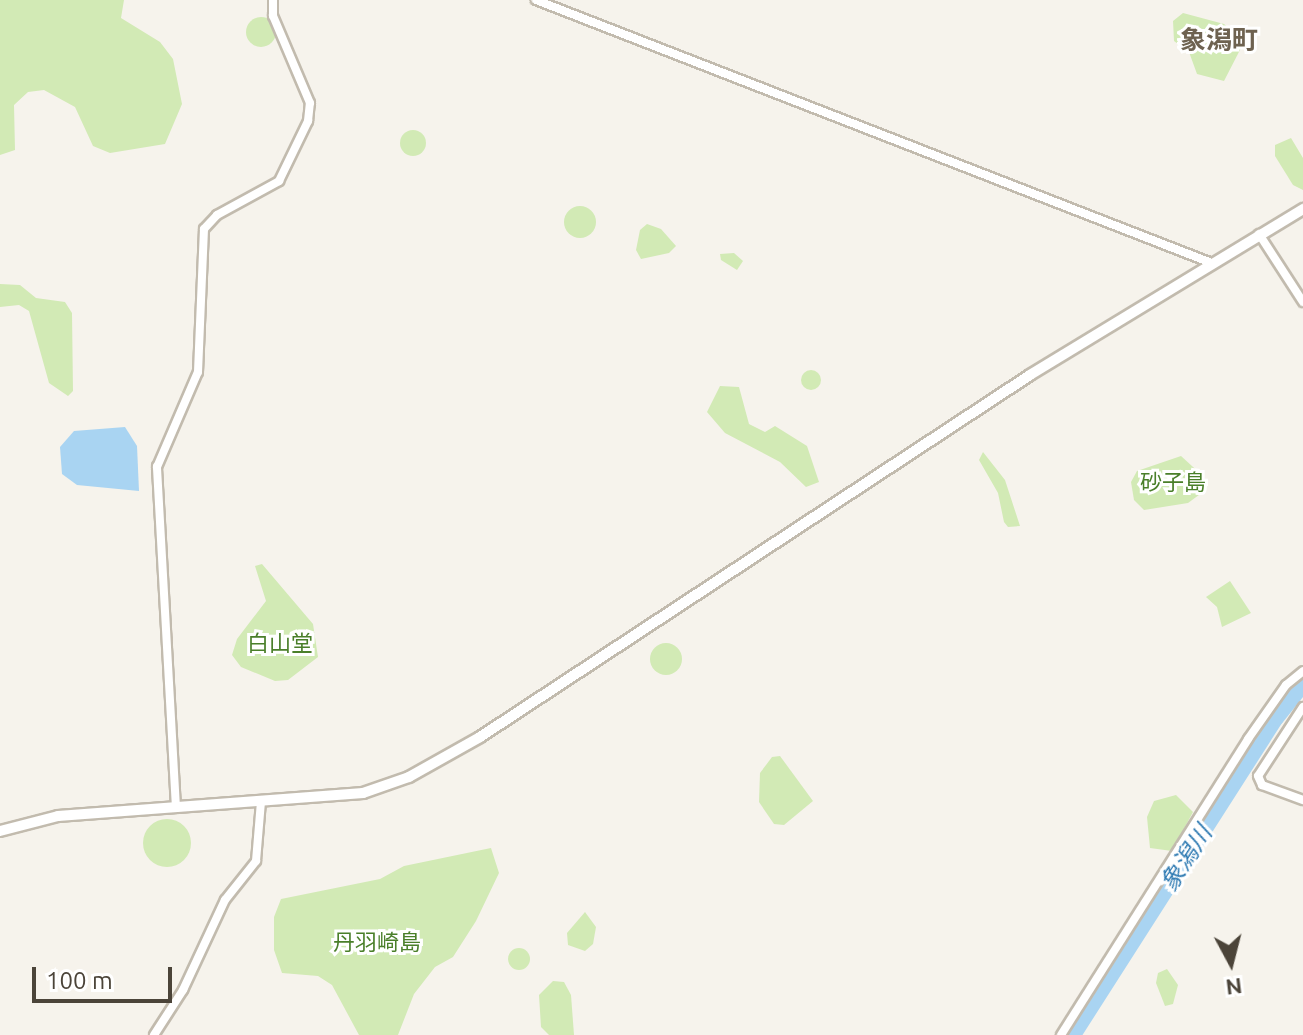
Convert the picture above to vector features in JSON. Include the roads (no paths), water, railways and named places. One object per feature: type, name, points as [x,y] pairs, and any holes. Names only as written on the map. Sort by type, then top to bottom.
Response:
[{"type":"street","points":[[176,808],[157,467],[198,372],[204,229],[217,215],[279,181],[308,121],[310,103],[273,16],[273,0]]},
{"type":"street","points":[[536,0],[1209,262]]},
{"type":"street","points":[[2,826],[58,816],[363,793],[435,762],[1209,262],[1303,209]]},
{"type":"street","points":[[1259,234],[1303,302]]},
{"type":"street","points":[[1061,1035],[1248,739],[1286,685],[1303,671]]},
{"type":"street","points":[[1303,707],[1258,776],[1262,785],[1303,800]]},
{"type":"street","points":[[154,1035],[183,990],[225,900],[256,861],[261,801]]},
{"type":"water","points":[[125,427],[137,446],[139,491],[77,485],[62,474],[60,447],[74,431]]},
{"type":"waterway","name":"象潟川","points":[[1073,1035],[1276,718],[1303,684]]},
{"type":"district","name":"象潟町","points":[[1219,40]]},
{"type":"park label","name":"砂子島","points":[[1173,482]]},
{"type":"park label","name":"白山堂","points":[[280,643]]},
{"type":"park label","name":"丹羽崎島","points":[[377,942]]}]
